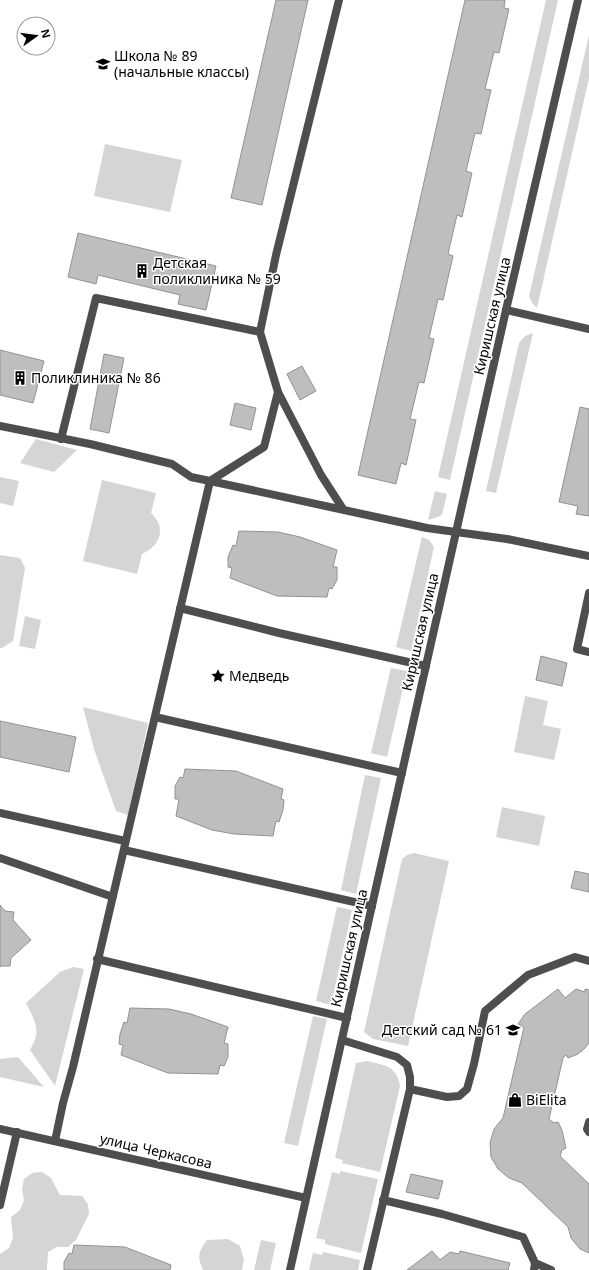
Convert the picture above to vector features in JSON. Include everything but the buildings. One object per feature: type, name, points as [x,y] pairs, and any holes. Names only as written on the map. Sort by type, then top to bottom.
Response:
[{"type":"street","points":[[339,0],[276,255],[260,332],[278,392],[321,475],[343,509]]},
{"type":"street","name":"Киришская улица","points":[[290,1270],[506,310],[578,0]]},
{"type":"street","points":[[62,439],[96,298],[260,332]]},
{"type":"street","points":[[506,310],[589,328]]},
{"type":"street","points":[[55,1141],[210,481],[264,448],[278,392]]},
{"type":"street","points":[[0,426],[90,444],[172,464],[191,476],[210,481],[427,528],[506,539],[589,556]]},
{"type":"street","points":[[589,593],[577,649],[589,652]]},
{"type":"street","points":[[180,608],[278,633],[426,666]]},
{"type":"street","points":[[155,717],[402,773]]},
{"type":"street","points":[[0,813],[125,841]]},
{"type":"street","points":[[124,850],[372,906]]},
{"type":"street","points":[[0,858],[112,897]]},
{"type":"street","points":[[410,1088],[447,1097],[459,1096],[466,1089],[474,1064],[485,1011],[528,975],[574,957],[589,960]]},
{"type":"street","points":[[97,959],[347,1018]]},
{"type":"street","points":[[342,1040],[397,1057],[408,1065],[410,1077],[410,1088],[367,1270]]},
{"type":"street","points":[[589,1122],[589,1132]]},
{"type":"street","name":"улица Черкасова","points":[[0,1129],[306,1198]]},
{"type":"street","points":[[0,1205],[17,1132]]},
{"type":"street","points":[[383,1200],[442,1214],[523,1237],[534,1267],[551,1270]]},
{"type":"shaded area","points":[[546,0],[558,0],[450,480],[438,477]]},
{"type":"shaded area","points":[[589,35],[589,78],[537,308],[532,303],[529,296]]},
{"type":"shaded area","points":[[105,144],[182,160],[170,212],[94,196]]},
{"type":"shaded area","points":[[533,333],[496,493],[486,491],[519,343],[525,336]]},
{"type":"shaded area","points":[[36,439],[77,450],[54,472],[20,463]]},
{"type":"shaded area","points":[[0,477],[19,481],[13,506],[0,503]]},
{"type":"shaded area","points":[[102,480],[156,493],[151,513],[159,524],[159,539],[154,546],[142,554],[137,574],[83,561]]},
{"type":"shaded area","points":[[435,491],[447,494],[442,515],[428,520]]},
{"type":"shaded area","points":[[422,537],[429,540],[434,547],[411,651],[396,647]]},
{"type":"shaded area","points":[[0,555],[20,558],[25,568],[13,641],[2,648],[0,648]]},
{"type":"shaded area","points":[[25,616],[41,620],[35,649],[19,646]]},
{"type":"shaded area","points":[[391,668],[407,671],[387,757],[371,753]]},
{"type":"shaded area","points":[[525,696],[548,701],[543,725],[561,729],[554,760],[514,752]]},
{"type":"shaded area","points":[[83,707],[148,723],[128,815],[116,811],[94,749]]},
{"type":"shaded area","points":[[365,775],[381,778],[356,894],[341,890]]},
{"type":"shaded area","points":[[502,807],[545,816],[539,846],[496,837]]},
{"type":"shaded area","points":[[414,853],[449,861],[408,1046],[373,1039],[364,1032],[402,859],[407,855]]},
{"type":"shaded area","points":[[337,907],[352,910],[331,1005],[316,1001]]},
{"type":"shaded area","points":[[73,967],[84,969],[55,1086],[30,1050],[36,1036],[36,1027],[34,1019],[26,1003],[60,972]]},
{"type":"shaded area","points":[[313,1016],[327,1019],[298,1146],[284,1143]]},
{"type":"shaded area","points":[[18,1057],[44,1087],[0,1077],[0,1059]]},
{"type":"shaded area","points":[[367,1061],[393,1070],[400,1086],[380,1172],[342,1163],[343,1160],[335,1158],[356,1063]]},
{"type":"shaded area","points":[[340,1171],[378,1179],[361,1253],[325,1244],[325,1240],[316,1238],[332,1172],[340,1174]]},
{"type":"shaded area","points":[[42,1172],[51,1178],[60,1195],[82,1196],[88,1204],[89,1214],[76,1240],[68,1247],[57,1247],[48,1252],[47,1270],[0,1270],[0,1254],[9,1248],[13,1238],[11,1217],[20,1210],[24,1200],[22,1189],[24,1179],[32,1173]]},
{"type":"shaded area","points":[[228,1239],[240,1246],[244,1260],[242,1270],[203,1270],[199,1255],[207,1240]]},
{"type":"shaded area","points":[[261,1240],[276,1243],[270,1270],[254,1270]]},
{"type":"shaded area","points":[[323,1252],[360,1260],[358,1270],[309,1270],[313,1253],[322,1255]]},
{"type":"place","name":"Школа № 89 (начальные классы)","points":[[103,64]]},
{"type":"place","name":"Детская поликлиника № 59","points":[[142,271]]},
{"type":"place","name":"Поликлиника № 86","points":[[20,378]]},
{"type":"place","name":"Медведь","points":[[218,676]]},
{"type":"place","name":"Детский сад № 61","points":[[513,1030]]},
{"type":"place","name":"BiElita","points":[[515,1100]]}]
